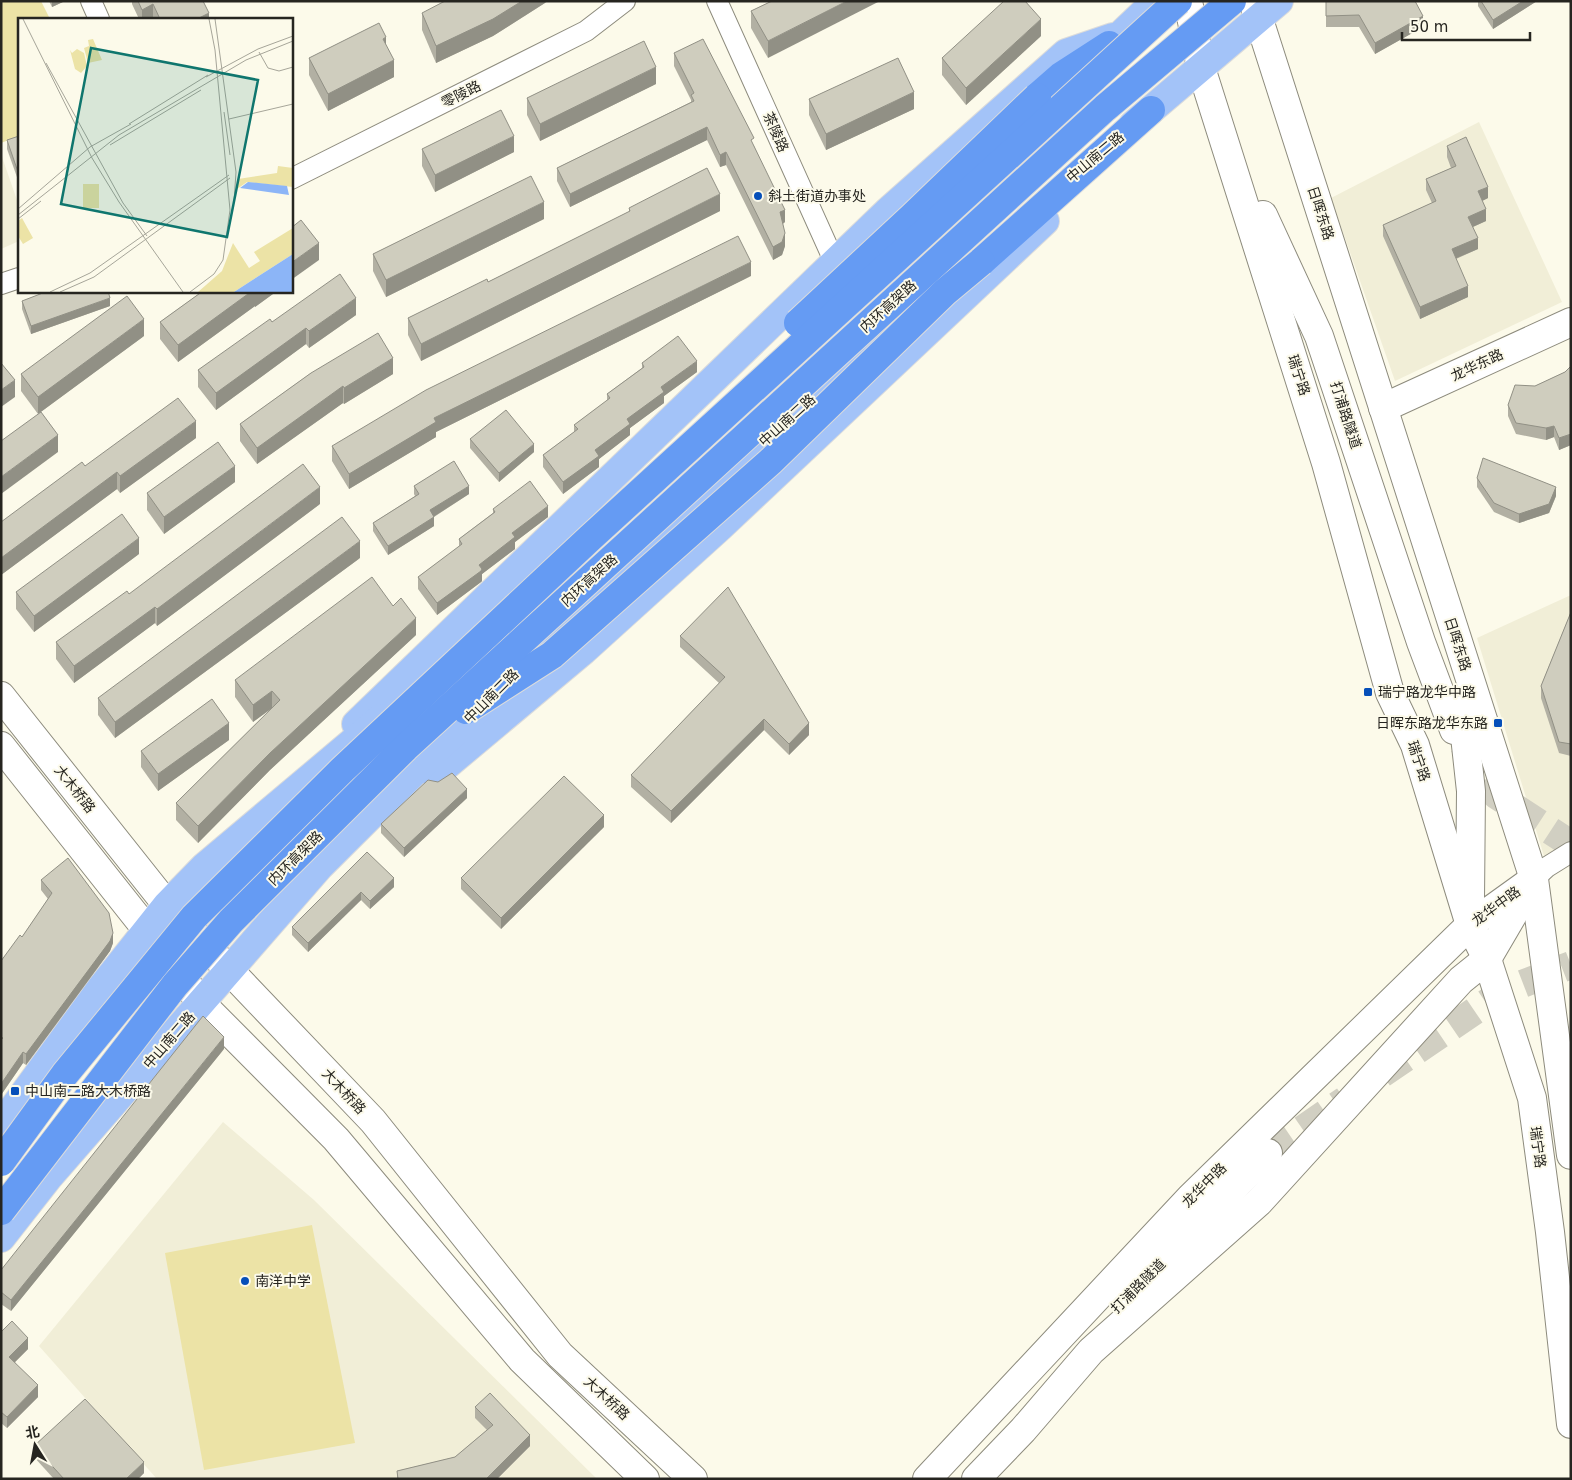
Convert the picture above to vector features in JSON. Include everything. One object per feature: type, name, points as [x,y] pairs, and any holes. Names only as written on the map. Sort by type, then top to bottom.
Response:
[{"type":"highway","name":"内环高架路","points":[[1,1162],[65,1074],[194,918],[342,770],[590,538],[1178,1]]},
{"type":"highway","name":"内环高架路","points":[[1,1211],[181,978],[231,921],[405,748],[1105,108],[1232,1]]},
{"type":"highway","points":[[380,734],[543,559],[913,216],[1037,97],[1061,76],[1115,40]]},
{"type":"highway","points":[[405,748],[552,655],[771,460],[945,292],[1151,110]]},
{"type":"main road","points":[[204,867],[452,658],[624,519],[1156,1]]},
{"type":"main road","points":[[1188,1],[1201,68],[1215,109]]},
{"type":"main road","name":"中山南二路","points":[[1,1238],[48,1178],[320,866],[557,630],[808,401],[1201,68],[1263,7]]},
{"type":"main road","name":"日晖东路","points":[[1263,7],[1383,408],[1534,879]]},
{"type":"main road","points":[[1,1125],[101,988],[167,905],[204,867],[346,734],[887,212],[1066,53],[1115,40]]},
{"type":"main road","name":"打浦路隧道","points":[[1215,109],[1319,336],[1421,642],[1454,730]]},
{"type":"main road","name":"瑞宁路","points":[[1215,109],[1326,463],[1390,693],[1415,745],[1470,925],[1487,959],[1532,1098],[1550,1232],[1571,1424]]},
{"type":"main road","name":"中山南二路","points":[[320,866],[372,828],[583,651],[720,527],[1028,238],[1151,110]]},
{"type":"main road","name":"龙华东路","points":[[1383,408],[1571,322]]},
{"type":"main road","name":"日晖东路","points":[[1383,408],[1374,438],[1463,718],[1472,791],[1470,925]]},
{"type":"main road","name":"大木桥路","points":[[1,696],[167,905],[372,1121],[560,1354],[693,1479]]},
{"type":"main road","name":"日晖东路","points":[[1415,745],[1459,814],[1470,854]]},
{"type":"main road","points":[[1,746],[147,930],[201,1003],[336,1138],[522,1360],[645,1479]]},
{"type":"main road","points":[[1534,879],[1571,1154]]},
{"type":"main road","name":"龙华中路","points":[[927,1479],[1190,1198],[1470,925],[1534,879]]},
{"type":"main road","name":"龙华中路","points":[[976,1479],[1023,1430],[1091,1351],[1259,1202],[1461,980],[1487,959],[1534,879]]},
{"type":"main road","name":"打浦路隧道","points":[[1023,1430],[1095,1329],[1268,1153]]},
{"type":"street","points":[[91,1],[99,18]]},
{"type":"street","name":"零陵路","points":[[292,178],[586,31],[625,1]]},
{"type":"street","name":"茶陵路","points":[[717,1],[835,263]]},
{"type":"street","points":[[1,284],[18,278]]},
{"type":"street","points":[[1534,879],[1547,866],[1571,852]]},
{"type":"shaded area","points":[[1,1],[41,1],[50,18],[18,18],[18,136],[1,143]]},
{"type":"shaded area","points":[[1479,122],[1562,302],[1395,381],[1331,198]]},
{"type":"shaded area","points":[[1,154],[18,203],[18,241],[1,249]]},
{"type":"shaded area","points":[[1571,595],[1571,839],[1544,856],[1477,638]]},
{"type":"shaded area","name":"南洋中学","points":[[223,1122],[314,1200],[597,1479],[157,1479],[39,1346]]},
{"type":"shaded area","points":[[312,1225],[355,1443],[204,1470],[165,1253]]},
{"type":"building","points":[[138,1],[203,1],[209,13],[199,18],[160,18],[153,4],[142,10]]},
{"type":"building","points":[[445,1],[522,1],[493,19],[436,46],[422,13]]},
{"type":"building","points":[[772,1],[847,1],[768,41],[751,11]]},
{"type":"building","points":[[1004,1],[1025,1],[1041,19],[966,88],[942,58]]},
{"type":"building","points":[[1326,1],[1415,1],[1423,16],[1375,43],[1359,15],[1326,16]]},
{"type":"building","points":[[1481,1],[1523,1],[1493,20]]},
{"type":"building","points":[[379,23],[386,37],[383,39],[394,60],[328,94],[309,58]]},
{"type":"building","points":[[703,39],[754,138],[751,140],[785,210],[780,212],[785,233],[782,242],[773,247],[726,152],[720,155],[707,127],[570,194],[557,168],[694,101],[691,95],[694,93],[674,53]]},
{"type":"building","points":[[644,41],[656,67],[540,124],[527,98]]},
{"type":"building","points":[[898,58],[914,92],[826,134],[809,99]]},
{"type":"building","points":[[501,110],[514,136],[435,175],[422,149]]},
{"type":"building","points":[[18,136],[18,172],[7,140]]},
{"type":"building","points":[[1466,137],[1488,187],[1478,191],[1486,209],[1468,217],[1478,238],[1452,249],[1468,286],[1420,307],[1383,225],[1436,201],[1426,179],[1456,166],[1447,146]]},
{"type":"building","points":[[707,168],[720,194],[421,344],[408,318],[487,279],[488,282],[630,211],[629,208]]},
{"type":"building","points":[[531,176],[544,202],[386,280],[373,254]]},
{"type":"building","points":[[301,220],[319,243],[292,262],[292,227]]},
{"type":"building","points":[[738,236],[751,262],[434,418],[436,422],[349,474],[332,446],[426,390]]},
{"type":"building","points":[[340,274],[356,298],[309,331],[306,328],[216,393],[198,370],[270,319],[272,322]]},
{"type":"building","points":[[45,292],[108,292],[110,298],[31,326],[22,301]]},
{"type":"building","points":[[202,292],[251,292],[178,345],[160,322]]},
{"type":"building","points":[[127,296],[144,319],[38,397],[21,374]]},
{"type":"building","points":[[378,333],[393,358],[344,388],[343,386],[257,448],[240,424],[311,373]]},
{"type":"building","points":[[678,336],[697,361],[661,387],[664,392],[627,419],[630,424],[595,450],[599,456],[563,482],[543,455],[578,429],[574,425],[610,398],[607,394],[644,367],[642,363]]},
{"type":"building","points":[[1,363],[15,380],[1,390]]},
{"type":"building","points":[[1571,366],[1571,434],[1559,438],[1554,426],[1546,428],[1516,423],[1508,405],[1515,385],[1535,386],[1565,372]]},
{"type":"building","points":[[178,398],[196,421],[120,476],[117,472],[1,558],[1,522],[82,462],[85,466]]},
{"type":"building","points":[[506,410],[534,444],[499,473],[470,439]]},
{"type":"building","points":[[41,412],[58,435],[1,477],[1,441]]},
{"type":"building","points":[[218,442],[235,466],[164,517],[147,493]]},
{"type":"building","points":[[1483,458],[1556,487],[1549,504],[1519,514],[1494,503],[1477,478]]},
{"type":"building","points":[[454,461],[469,486],[430,510],[434,517],[388,546],[373,523],[419,494],[414,486]]},
{"type":"building","points":[[303,464],[320,487],[157,609],[155,607],[74,666],[56,642],[127,591],[129,594]]},
{"type":"building","points":[[530,481],[548,506],[512,533],[515,537],[479,565],[482,569],[481,571],[437,603],[418,577],[462,544],[459,539],[495,512],[493,509]]},
{"type":"building","points":[[122,514],[139,538],[34,616],[16,592]]},
{"type":"building","points":[[342,517],[360,541],[115,722],[98,698]]},
{"type":"building","points":[[372,577],[393,606],[401,598],[416,618],[270,753],[198,826],[176,803],[280,700],[272,691],[253,705],[235,680]]},
{"type":"building","points":[[728,587],[809,723],[789,744],[764,719],[671,811],[631,775],[725,677],[680,636]]},
{"type":"building","points":[[1571,612],[1571,744],[1559,742],[1541,686]]},
{"type":"building","points":[[212,699],[229,723],[158,774],[141,751]]},
{"type":"building","points":[[452,773],[467,789],[404,848],[381,824],[428,780],[438,782]]},
{"type":"building","points":[[564,776],[604,815],[501,918],[461,878]]},
{"type":"building","points":[[367,852],[394,878],[370,901],[361,892],[308,943],[292,927]]},
{"type":"building","points":[[68,858],[109,913],[113,933],[110,941],[26,1054],[23,1052],[1,1084],[1,1040],[3,1038],[1,1037],[1,961],[20,935],[22,937],[52,893],[41,880]]},
{"type":"building","points":[[203,1016],[224,1037],[11,1300],[1,1292],[1,1270]]},
{"type":"building","points":[[12,1321],[28,1338],[9,1357],[38,1385],[7,1417],[1,1412],[1,1332]]},
{"type":"building","points":[[490,1393],[530,1435],[486,1479],[398,1479],[397,1471],[455,1457],[493,1425],[475,1407]]},
{"type":"building","points":[[85,1399],[144,1462],[126,1479],[64,1479],[34,1446]]},
{"type":"tunnel","points":[[1463,744],[1496,795],[1571,844]]},
{"type":"tunnel","points":[[1382,1074],[1504,991],[1571,965]]},
{"type":"tunnel","points":[[1268,1153],[1345,1100]]},
{"type":"place","name":"斜土街道办事处","points":[[758,196]]},
{"type":"place","name":"瑞宁路龙华中路","points":[[1368,692]]},
{"type":"place","name":"日晖东路龙华东路","points":[[1498,723]]},
{"type":"place","name":"中山南二路大木桥路","points":[[15,1091]]},
{"type":"place","name":"南洋中学","points":[[245,1281]]}]
